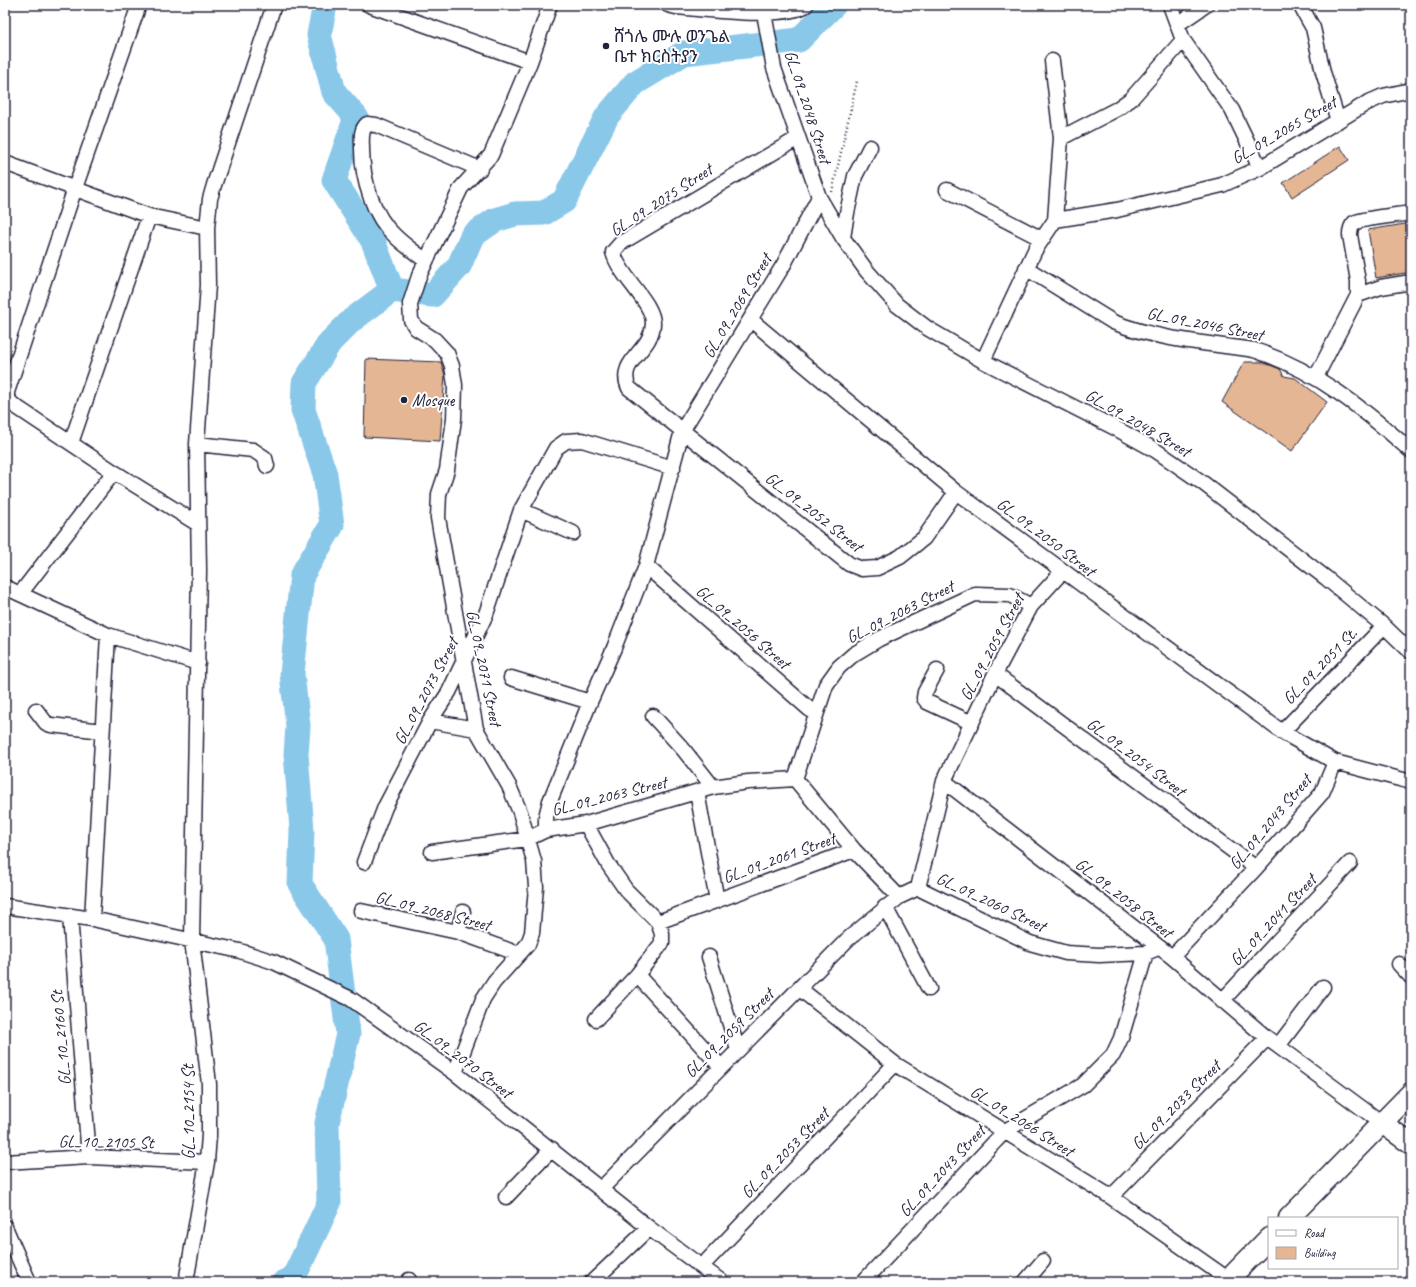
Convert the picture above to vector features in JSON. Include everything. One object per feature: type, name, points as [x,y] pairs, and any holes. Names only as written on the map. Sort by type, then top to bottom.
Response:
[{"type":"main road","points":[[1290,1217],[1411,1093]]},
{"type":"main road","points":[[1382,1123],[1411,1144]]},
{"type":"main road","points":[[1229,1281],[1268,1239]]},
{"type":"street","points":[[139,5],[74,188],[7,398],[12,404],[114,472],[198,524]]},
{"type":"street","name":"GL_10_2154 St","points":[[186,1282],[207,1162],[209,1084],[192,940],[198,663],[197,444],[208,285],[207,228],[210,200],[214,185],[274,5]]},
{"type":"street","points":[[369,5],[530,62]]},
{"type":"street","points":[[480,169],[376,125],[368,124],[364,127],[362,133],[362,159],[368,189],[378,213],[394,236],[426,261],[461,188],[480,169],[491,154],[530,62],[550,5]]},
{"type":"street","points":[[673,6],[764,13],[791,11],[806,5]]},
{"type":"street","points":[[1170,5],[1184,40],[1232,110],[1260,168]]},
{"type":"street","points":[[1178,24],[1206,5]]},
{"type":"street","points":[[1300,5],[1313,28],[1323,72],[1338,121]]},
{"type":"street","name":"GL_09_2048 Street","points":[[764,13],[774,68],[819,197],[828,209],[843,238],[866,270],[897,306],[927,328],[983,361],[1155,450],[1203,483],[1384,626],[1411,652]]},
{"type":"street","points":[[1061,138],[1117,109],[1131,99],[1184,40]]},
{"type":"street","points":[[983,361],[1026,268],[1042,239],[1055,220],[1061,138],[1052,61]]},
{"type":"street","name":"GL_09_2065 Street","points":[[1055,220],[1117,210],[1222,185],[1260,168],[1368,103],[1383,96],[1411,90]]},
{"type":"street","name":"GL_09_2075 Street","points":[[682,431],[629,388],[624,379],[626,370],[650,338],[653,324],[651,312],[616,263],[614,252],[621,243],[798,138]]},
{"type":"street","name":"GL_09_2048 Street","points":[[843,238],[855,176],[870,147]]},
{"type":"street","points":[[5,163],[149,216],[207,228]]},
{"type":"street","points":[[947,190],[1042,239]]},
{"type":"street","name":"GL_09_2069 Street","points":[[546,830],[546,817],[550,801],[590,702],[614,648],[646,566],[682,431],[784,264],[819,197]]},
{"type":"street","points":[[1316,378],[1358,295],[1358,281],[1350,235],[1351,228],[1354,223],[1366,220],[1411,213]]},
{"type":"street","points":[[71,443],[149,216]]},
{"type":"street","name":"GL_09_2071 Street","points":[[426,261],[419,276],[410,304],[411,320],[416,328],[435,340],[447,353],[452,366],[456,385],[454,419],[447,470],[439,494],[438,518],[462,662],[476,729],[509,786],[520,812],[534,861],[536,887],[532,934],[528,944],[494,982],[483,999],[455,1073]]},
{"type":"street","name":"GL_09_2046 Street","points":[[1026,268],[1114,322],[1128,328],[1156,335],[1254,350],[1267,354],[1316,378],[1376,419],[1411,450]]},
{"type":"street","points":[[1358,295],[1381,287],[1411,282]]},
{"type":"street","name":"GL_09_2050 Street","points":[[751,320],[956,492],[1062,572],[1282,732],[1335,762]]},
{"type":"street","name":"GL_09_2052 Street","points":[[682,431],[849,564],[862,570],[877,568],[889,563],[900,557],[924,538],[956,492]]},
{"type":"street","name":"GL_09_2073 Street","points":[[364,862],[385,807],[430,721],[449,692],[486,614],[521,510],[556,448],[566,441],[582,440],[673,468]]},
{"type":"street","points":[[197,444],[253,450],[265,458],[267,466]]},
{"type":"street","points":[[20,594],[114,472]]},
{"type":"street","points":[[521,510],[573,533]]},
{"type":"street","name":"GL_09_2056 Street","points":[[646,566],[816,715]]},
{"type":"street","name":"GL_09_2059 Street","points":[[601,1189],[720,1066],[800,989],[848,938],[899,897],[918,888],[944,781],[995,674],[1031,606],[1062,572]]},
{"type":"street","points":[[5,587],[108,635],[198,663]]},
{"type":"street","name":"GL_09_2063 Street","points":[[432,852],[527,839],[546,830],[586,824],[713,787],[748,782],[794,779],[826,685],[839,667],[854,654],[879,639],[975,594],[1010,595],[1031,606]]},
{"type":"street","name":"GL_09_2051 St.","points":[[1282,732],[1384,626]]},
{"type":"street","points":[[92,919],[108,635]]},
{"type":"street","name":"GL_09_2059 Street","points":[[938,670],[925,692],[924,698],[927,702],[972,723]]},
{"type":"street","name":"GL_09_2054 Street","points":[[995,674],[1256,868]]},
{"type":"street","points":[[511,678],[590,702]]},
{"type":"street","points":[[36,710],[46,723],[51,725],[102,731]]},
{"type":"street","points":[[653,716],[683,749],[713,787]]},
{"type":"street","points":[[430,721],[476,729]]},
{"type":"street","points":[[1335,762],[1411,782]]},
{"type":"street","name":"GL_09_2043 Street","points":[[1172,957],[1256,868],[1322,793],[1335,762]]},
{"type":"street","points":[[794,779],[854,850],[899,897]]},
{"type":"street","name":"GL_09_2058 Street","points":[[944,781],[1152,950],[1172,957],[1267,1038],[1382,1123]]},
{"type":"street","name":"GL_09_2061 Street","points":[[697,792],[717,901]]},
{"type":"street","points":[[586,824],[608,864],[626,890],[658,922],[662,934],[662,943],[637,975],[596,1019]]},
{"type":"street","name":"GL_09_2061 Street","points":[[658,922],[854,850]]},
{"type":"street","name":"GL_09_2041 Street","points":[[1222,1001],[1350,863]]},
{"type":"street","name":"GL_09_2060 Street","points":[[918,888],[1037,945],[1072,953],[1099,955],[1152,950]]},
{"type":"street","name":"GL_09_2070 Street","points":[[5,906],[92,919],[240,951],[274,962],[351,999],[455,1073],[649,1228],[722,1282]]},
{"type":"street","points":[[886,907],[929,989]]},
{"type":"street","name":"GL_09_2068 Street","points":[[361,911],[458,932],[519,954]]},
{"type":"street","points":[[458,932],[463,912]]},
{"type":"street","name":"GL_10_2160 St","points":[[70,916],[89,1157]]},
{"type":"street","name":"GL_09_2043 Street","points":[[863,1282],[1005,1131],[1083,1085],[1113,1055],[1121,1038],[1152,950]]},
{"type":"street","points":[[710,957],[738,1050]]},
{"type":"street","points":[[1399,964],[1411,977]]},
{"type":"street","points":[[637,975],[720,1066]]},
{"type":"street","points":[[1278,1046],[1323,987]]},
{"type":"street","name":"GL_09_2066 Street","points":[[800,989],[895,1064],[1111,1196],[1229,1281]]},
{"type":"street","name":"GL_09_2033 Street","points":[[1111,1196],[1267,1038]]},
{"type":"street","name":"GL_09_2053 Street","points":[[702,1266],[895,1064]]},
{"type":"street","points":[[506,1197],[552,1149]]},
{"type":"street","name":"GL_10_2105 St","points":[[5,1162],[89,1157],[207,1162]]},
{"type":"street","points":[[5,1227],[20,1256],[29,1282]]},
{"type":"street","points":[[592,1282],[649,1228]]},
{"type":"street","points":[[1025,1282],[1043,1261]]},
{"type":"path","name":"GL_09_2048 Street","points":[[828,209],[857,81]]},
{"type":"building","points":[[1340,146],[1349,160],[1292,197],[1283,183]]},
{"type":"building","points":[[1411,223],[1411,272],[1376,278],[1368,230]]},
{"type":"building","name":"Mosque","points":[[366,359],[441,362],[445,375],[440,441],[364,437]]},
{"type":"building","points":[[1244,362],[1262,362],[1280,369],[1284,376],[1295,378],[1327,402],[1292,451],[1222,402]]},
{"type":"waterway","points":[[325,5],[319,35],[334,92],[356,117],[334,180],[373,241],[392,290]]},
{"type":"waterway","points":[[284,1282],[293,1279],[329,1203],[327,1123],[348,1034],[336,939],[300,884],[302,830],[296,754],[298,726],[292,674],[302,575],[332,525],[325,474],[303,410],[304,383],[330,342],[352,320],[392,290],[433,295],[459,266],[472,236],[495,220],[515,214],[544,213],[564,201],[607,116],[635,83],[684,53],[799,40],[834,5]]},
{"type":"place","name":"ሸጎሌ ሙሉ ወንጌል ቤተ ክርስትያን","points":[[606,46]]},
{"type":"place","name":"Mosque","points":[[404,400]]}]
